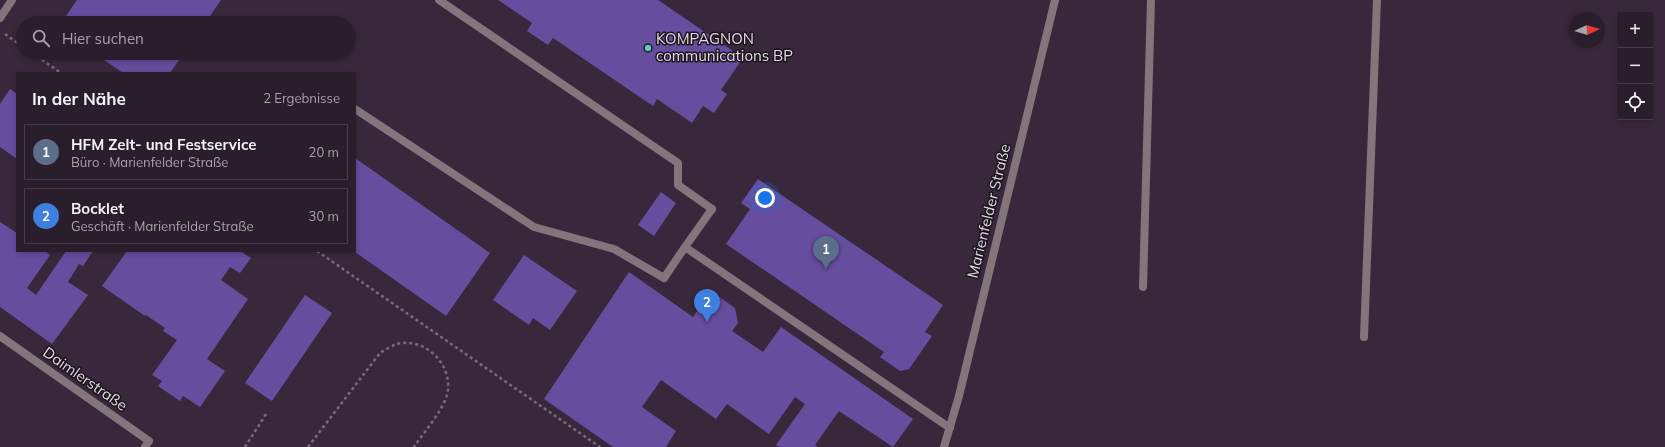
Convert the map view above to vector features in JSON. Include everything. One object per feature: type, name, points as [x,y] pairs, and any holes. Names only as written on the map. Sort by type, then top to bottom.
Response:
[{"type":"street","points":[[0,18],[12,0]]},
{"type":"street","points":[[356,110],[534,227],[614,249],[664,278],[712,209],[678,185],[678,163],[439,0]]},
{"type":"street","name":"Marienfelder Straße","points":[[944,447],[950,428],[1055,0]]},
{"type":"street","points":[[1143,287],[1151,0]]},
{"type":"street","points":[[1364,337],[1377,0]]},
{"type":"street","points":[[685,247],[950,428]]},
{"type":"street","name":"Daimlerstraße","points":[[0,336],[149,441],[145,447]]},
{"type":"path","points":[[0,31],[16,42]]},
{"type":"path","points":[[42,60],[60,72]]},
{"type":"path","points":[[319,252],[600,447]]},
{"type":"path","points":[[308,447],[380,353],[390,346],[402,343],[416,344],[428,349],[439,359],[445,371],[448,383],[447,395],[442,406],[414,447]]},
{"type":"path","points":[[245,447],[266,414]]},
{"type":"building","points":[[77,0],[221,0],[210,16],[66,16]]},
{"type":"building","points":[[498,0],[658,0],[743,58],[721,90],[727,94],[714,113],[703,106],[692,123],[657,99],[653,106],[553,38],[548,45],[527,31],[532,23]]},
{"type":"building","points":[[104,60],[179,60],[171,72],[122,72]]},
{"type":"building","points":[[10,89],[16,93],[16,158],[0,147],[0,104]]},
{"type":"building","points":[[356,159],[490,253],[446,316],[355,252]]},
{"type":"building","points":[[758,179],[943,305],[925,332],[932,336],[909,369],[900,371],[880,357],[884,352],[726,244],[750,209],[741,203]]},
{"type":"building","points":[[661,192],[676,203],[654,236],[638,225]]},
{"type":"building","points":[[0,222],[16,232],[16,252],[46,252],[50,255],[27,288],[36,295],[65,252],[92,252],[83,266],[79,264],[68,282],[88,295],[52,344],[0,307]]},
{"type":"building","points":[[126,252],[242,252],[251,258],[240,273],[230,267],[221,280],[248,299],[207,359],[225,371],[200,407],[183,396],[180,401],[158,386],[162,381],[152,375],[177,340],[163,331],[165,328],[102,286]]},
{"type":"building","points":[[524,255],[577,291],[550,330],[533,318],[529,325],[493,300]]},
{"type":"building","points":[[629,272],[693,317],[711,291],[735,308],[738,323],[732,331],[763,352],[781,327],[913,419],[893,447],[839,411],[815,445],[818,447],[780,447],[776,445],[805,404],[795,397],[769,434],[727,404],[716,419],[661,380],[642,407],[676,431],[666,447],[613,447],[544,399]]},
{"type":"building","points":[[305,295],[332,313],[272,401],[245,383]]},
{"type":"place","name":"KOMPAGNON communications BP","points":[[648,48]]},
{"type":"place","name":"HFM Zelt- und Festservice","points":[[826,269]]},
{"type":"place","name":"Bocklet","points":[[707,322]]}]
